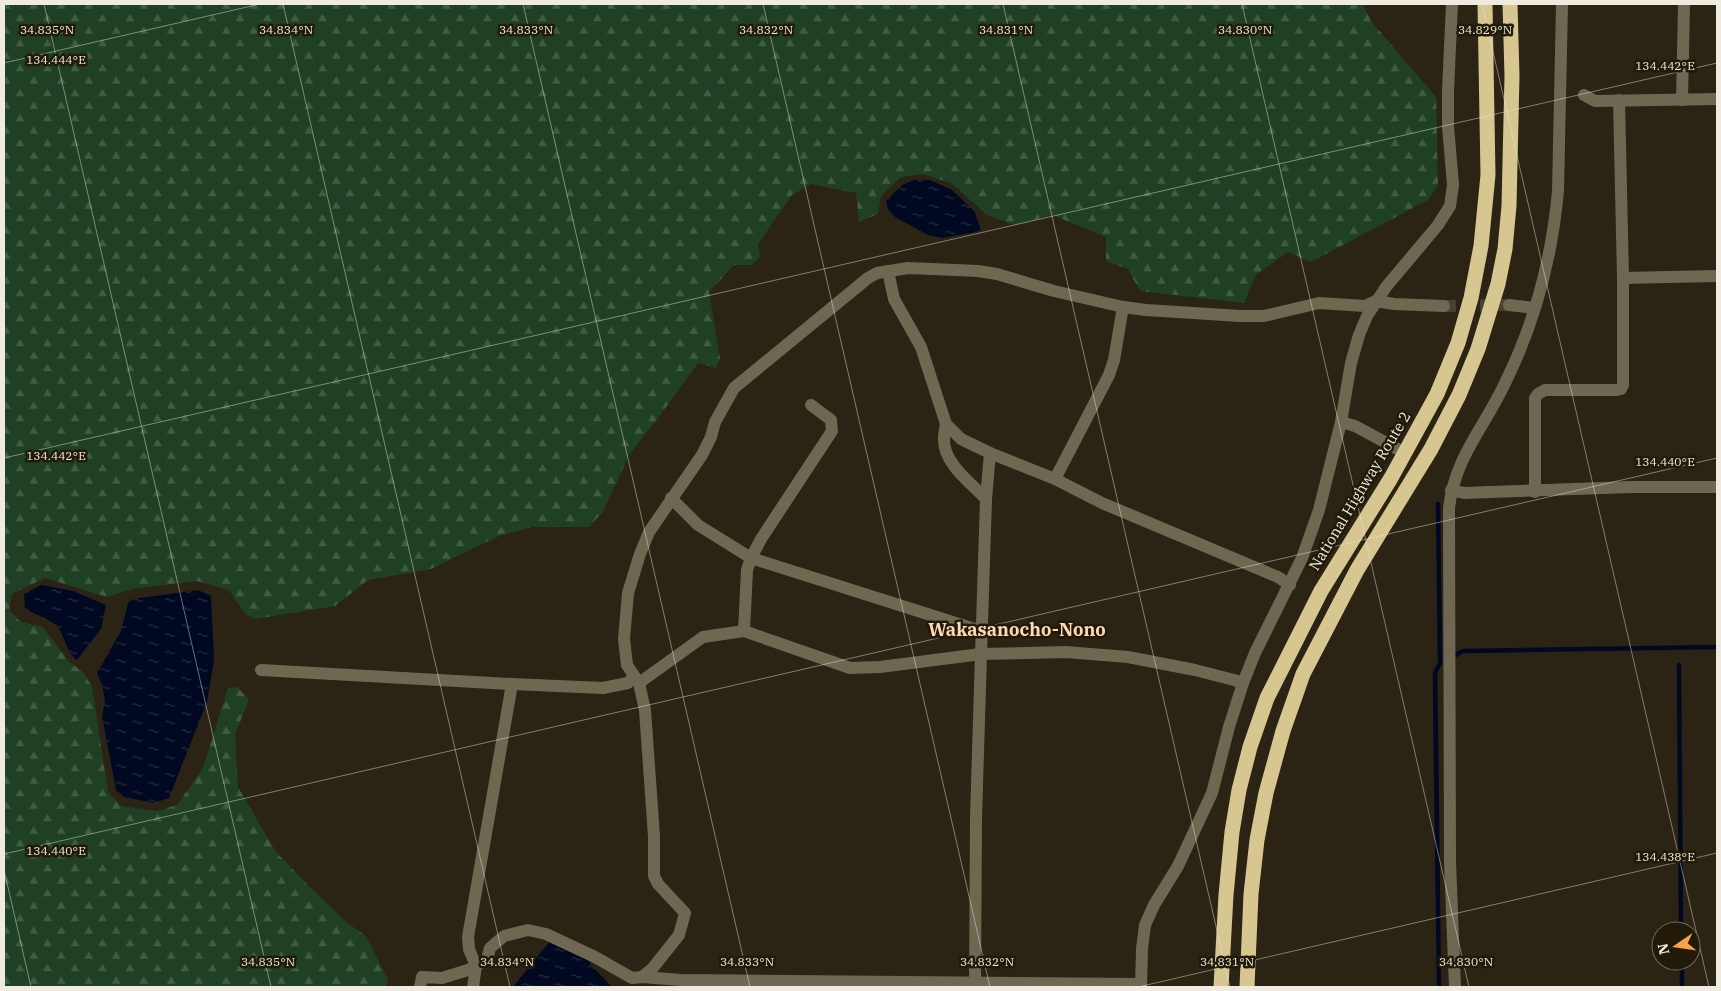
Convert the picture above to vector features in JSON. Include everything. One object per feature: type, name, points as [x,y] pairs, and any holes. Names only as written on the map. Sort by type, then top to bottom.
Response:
[{"type":"highway","name":"National Highway Route 2","points":[[1221,987],[1226,895],[1232,832],[1239,790],[1250,747],[1267,698],[1321,591],[1406,453],[1437,394],[1458,343],[1471,298],[1481,246],[1488,175],[1485,4]]},
{"type":"highway","points":[[1247,987],[1251,894],[1260,821],[1283,731],[1303,674],[1357,570],[1396,510],[1431,449],[1459,394],[1478,349],[1498,284],[1505,249],[1509,206],[1512,76],[1510,4]]},
{"type":"street","points":[[420,987],[422,978],[442,978],[476,966],[487,960],[490,948],[504,936],[528,930],[546,934],[643,982],[681,980],[1141,986],[1145,926],[1154,905],[1178,866],[1212,793],[1229,727],[1243,683],[1271,620],[1290,586],[1319,510],[1341,422],[1351,363],[1359,335],[1376,301],[1438,225],[1450,206],[1453,185],[1448,126],[1448,91],[1452,4]]},
{"type":"street","points":[[1455,987],[1450,862],[1449,508],[1451,490],[1456,473],[1465,453],[1492,410],[1507,381],[1528,331],[1544,277],[1556,218],[1558,191],[1562,4]]},
{"type":"street","points":[[1682,100],[1684,4]]},
{"type":"street","points":[[1584,95],[1595,101],[1717,99]]},
{"type":"street","points":[[1535,492],[1535,398],[1538,394],[1545,390],[1622,389],[1623,278],[1619,100]]},
{"type":"street","points":[[643,982],[679,934],[685,913],[658,884],[654,876],[654,836],[646,710],[636,680],[627,665],[624,639],[628,593],[649,532],[702,455],[711,437],[714,422],[734,388],[868,278],[877,273],[908,268],[978,271],[998,274],[1054,291],[1122,307],[1205,314],[1264,316],[1319,302],[1365,306],[1376,301],[1394,304],[1444,306]]},
{"type":"street","points":[[888,271],[894,299],[921,347],[946,424],[961,440],[1278,577],[1290,586]]},
{"type":"street","points":[[1623,278],[1717,276]]},
{"type":"street","points":[[1509,305],[1534,308]]},
{"type":"street","points":[[1055,479],[1109,376],[1114,360],[1122,307]]},
{"type":"street","points":[[744,631],[747,570],[751,558],[761,539],[832,431],[831,420],[811,405]]},
{"type":"street","points":[[1341,422],[1356,426],[1406,453]]},
{"type":"street","points":[[946,424],[943,440],[946,452],[953,465],[986,499]]},
{"type":"street","points":[[975,985],[976,819],[980,654],[986,499],[990,453]]},
{"type":"street","points":[[1451,490],[1464,494],[1632,487],[1717,487]]},
{"type":"street","points":[[671,498],[698,525],[751,558],[981,631]]},
{"type":"street","points":[[261,670],[602,688],[636,680],[703,637],[744,631],[850,668],[880,667],[980,654],[1066,652],[1128,657],[1195,670],[1243,683]]},
{"type":"street","points":[[473,987],[476,966],[469,949],[468,937],[512,684]]},
{"type":"green space","points":[[4,4],[1363,4],[1371,21],[1436,97],[1438,185],[1428,200],[1311,262],[1288,252],[1256,275],[1244,303],[1140,291],[1128,269],[1106,261],[1106,237],[1053,215],[1014,225],[987,215],[951,183],[922,174],[901,177],[881,196],[878,214],[859,222],[856,193],[811,184],[792,195],[758,244],[760,257],[752,265],[734,265],[709,292],[720,359],[716,368],[698,363],[629,455],[603,512],[589,527],[532,527],[501,535],[431,569],[368,580],[335,606],[255,619],[245,614],[229,590],[197,581],[132,589],[107,597],[45,578],[12,594],[9,610],[21,622],[43,627],[69,662],[82,671],[92,686],[108,792],[121,806],[157,811],[177,805],[203,768],[228,688],[237,687],[249,699],[235,735],[238,787],[276,852],[345,921],[367,937],[388,980],[386,987],[4,987]]},
{"type":"water","points":[[914,180],[930,180],[952,190],[975,212],[981,231],[942,238],[928,235],[895,217],[888,209],[886,201],[902,185]]},
{"type":"water","points":[[41,585],[73,591],[106,605],[101,629],[77,660],[70,653],[57,626],[25,608],[24,594]]},
{"type":"water","points":[[198,590],[211,596],[214,660],[207,702],[169,798],[154,803],[124,797],[116,790],[102,716],[105,701],[102,685],[97,673],[121,631],[128,603],[132,599]]},
{"type":"water","points":[[550,941],[590,960],[590,964],[612,987],[513,987]]},
{"type":"waterway","points":[[1438,504],[1440,663],[1435,673],[1439,987]]},
{"type":"waterway","points":[[1452,657],[1463,651],[1717,647]]},
{"type":"waterway","points":[[1679,665],[1681,921]]},
{"type":"waterway","points":[[1682,971],[1682,987]]},
{"type":"tunnel","points":[[1444,306],[1509,305]]},
{"type":"district","name":"Wakasanocho-Nono","points":[[1017,630]]}]
